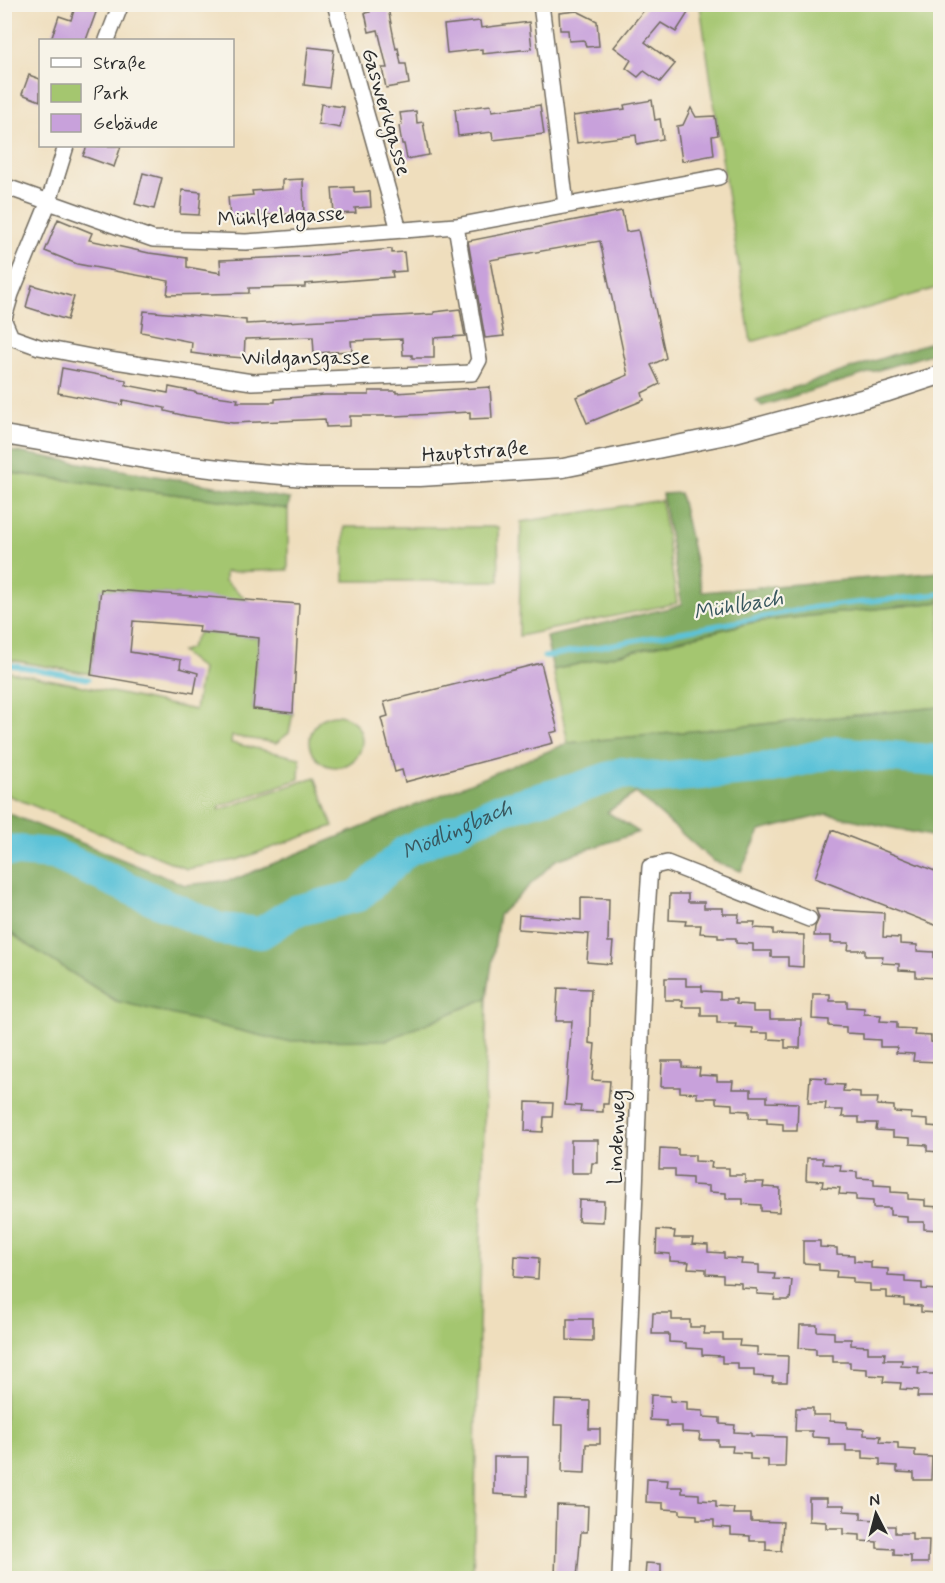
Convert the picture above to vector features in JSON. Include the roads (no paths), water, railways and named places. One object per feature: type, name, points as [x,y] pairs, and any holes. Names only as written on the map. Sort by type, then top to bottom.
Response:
[{"type":"street","points":[[107,39],[121,4]]},
{"type":"street","name":"Gaswerkgasse","points":[[335,4],[399,230]]},
{"type":"street","points":[[541,4],[567,205]]},
{"type":"street","name":"Wildgansgasse","points":[[66,147],[50,201],[11,294],[4,320],[11,337],[39,347],[252,382],[472,373],[479,360],[456,226]]},
{"type":"street","name":"Mühlfeldgasse","points":[[4,186],[153,239],[246,242],[456,226],[719,177]]},
{"type":"street","name":"Hauptstraße","points":[[4,435],[168,463],[236,471],[305,477],[444,476],[563,468],[708,439],[876,395],[940,375]]},
{"type":"street","name":"Lindenweg","points":[[620,1578],[643,970],[650,867],[667,863],[809,919]]},
{"type":"waterway","name":"Mühlbach","points":[[544,657],[816,607],[940,594]]},
{"type":"waterway","name":"Mühlbach","points":[[4,664],[88,679]]},
{"type":"waterway","name":"Mödlingbach","points":[[4,850],[54,854],[219,929],[261,933],[295,911],[358,896],[406,851],[498,810],[576,789],[622,773],[656,778],[769,768],[835,752],[940,761]]}]
